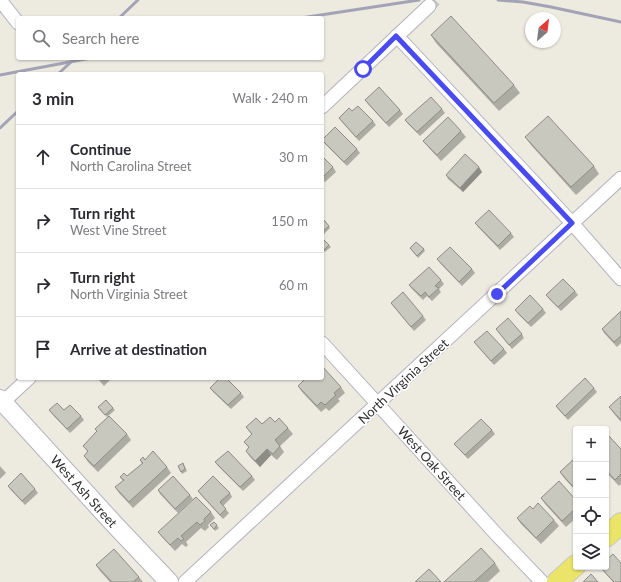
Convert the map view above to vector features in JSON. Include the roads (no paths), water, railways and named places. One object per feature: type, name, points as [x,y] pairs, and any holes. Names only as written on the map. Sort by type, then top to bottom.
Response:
[{"type":"main road","name":"West Ash Street","points":[[2,400],[110,520],[169,582]]},
{"type":"main road","points":[[609,534],[621,523]]},
{"type":"main road","points":[[557,582],[573,568]]},
{"type":"street","points":[[0,0],[16,20]]},
{"type":"street","points":[[324,105],[429,6]]},
{"type":"street","points":[[396,36],[572,223],[621,279]]},
{"type":"street","name":"North Virginia Street","points":[[185,582],[621,178]]},
{"type":"street","name":"West Oak Street","points":[[324,345],[542,582]]},
{"type":"street","points":[[2,400],[27,380]]},
{"type":"tunnel","points":[[429,6],[435,0]]},
{"type":"railway","points":[[121,16],[138,0]]},
{"type":"railway","points":[[314,16],[419,0]]},
{"type":"railway","points":[[498,0],[523,2],[551,7],[621,22]]},
{"type":"railway","points":[[16,72],[80,60]]},
{"type":"railway","points":[[60,72],[71,62]]},
{"type":"railway","points":[[0,75],[16,72]]},
{"type":"railway","points":[[0,128],[16,113]]}]
